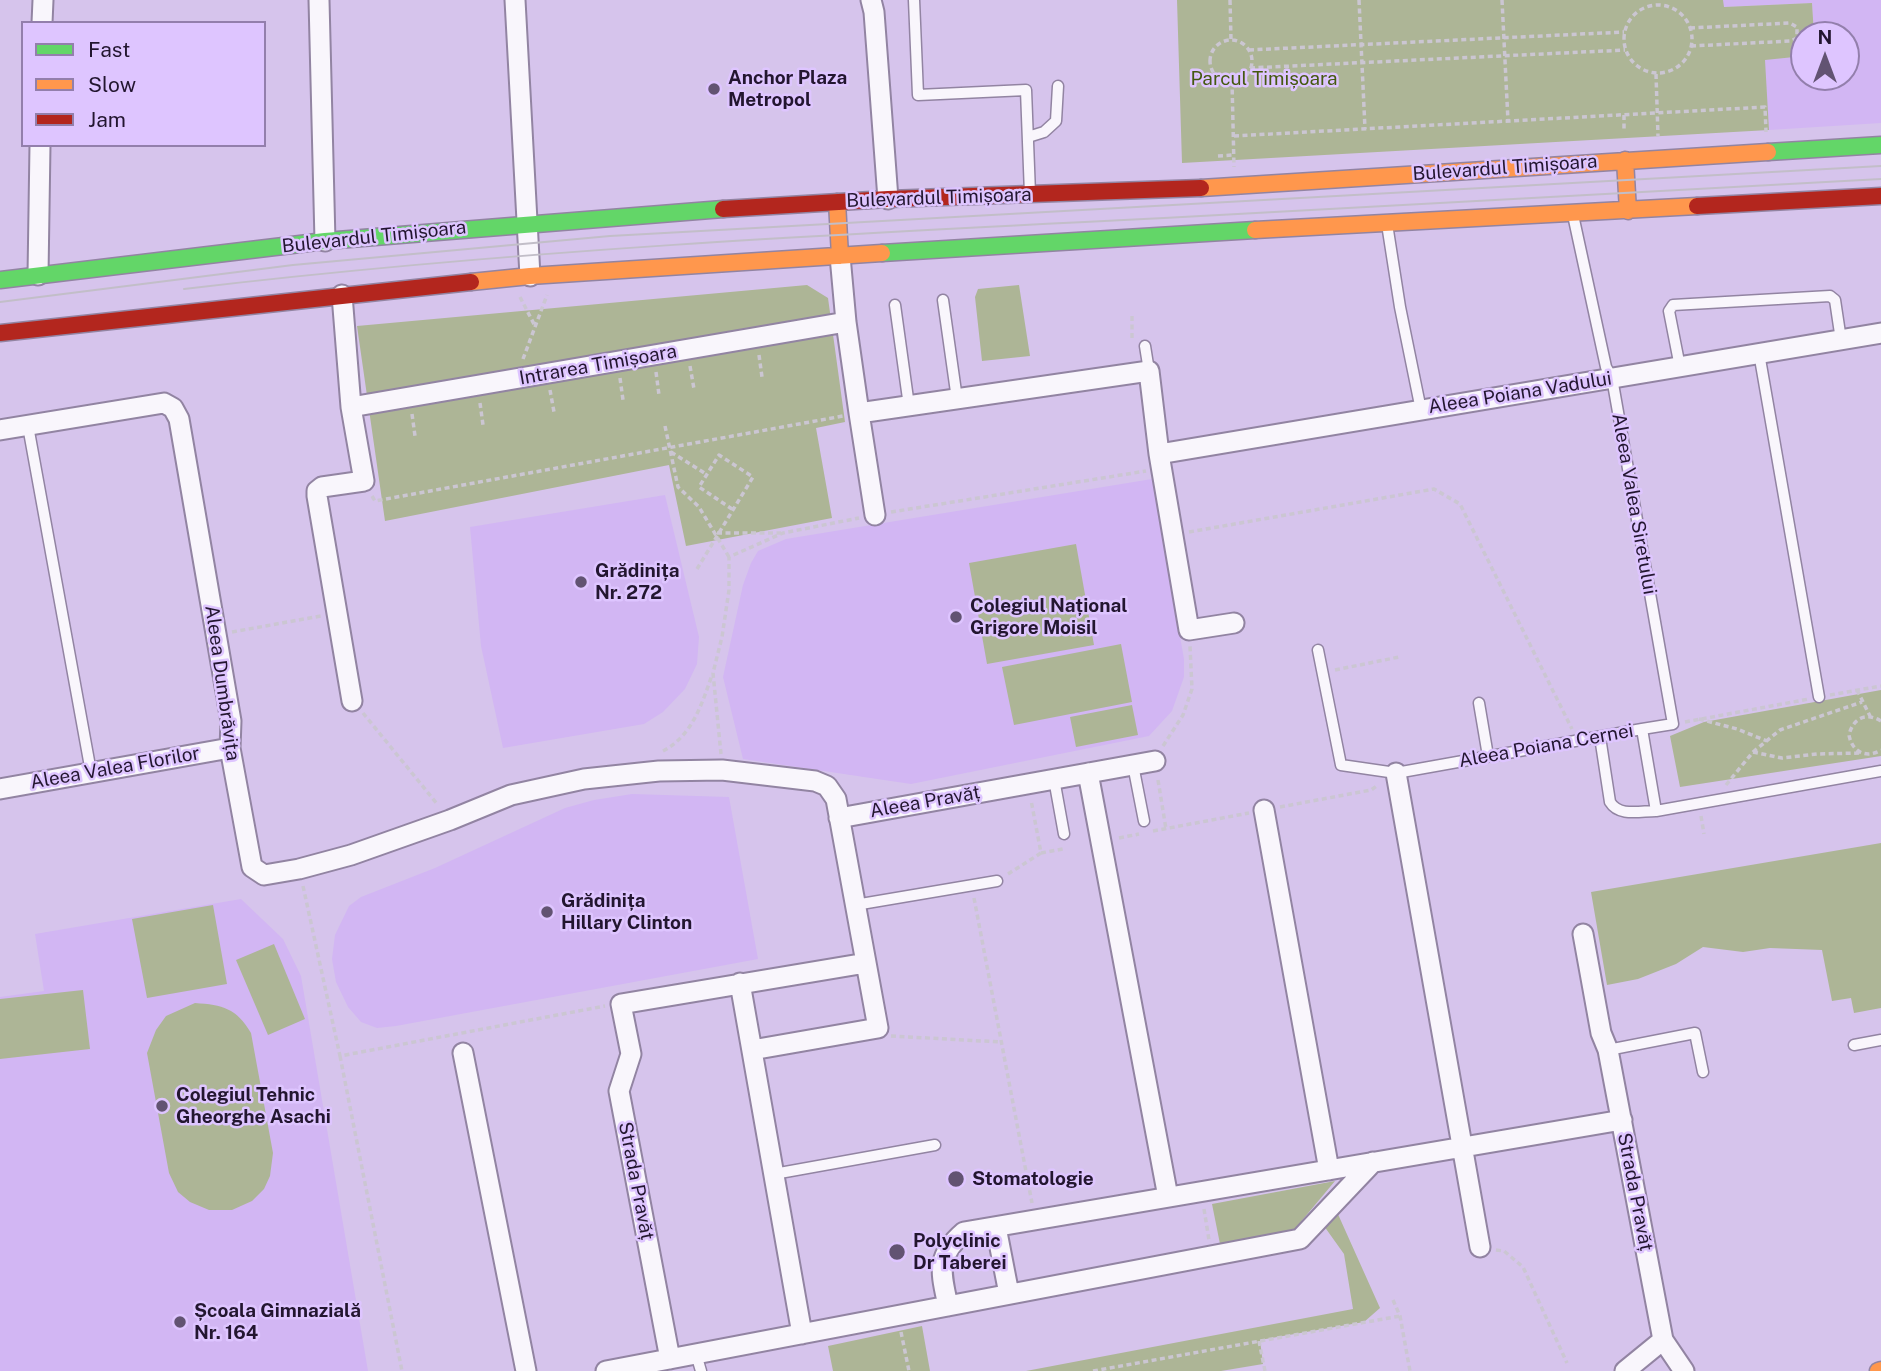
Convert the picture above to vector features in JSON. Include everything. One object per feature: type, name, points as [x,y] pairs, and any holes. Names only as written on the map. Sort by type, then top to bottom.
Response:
[{"type":"main road","name":"Bulevardul Timișoara","points":[[0,333],[342,295],[523,284],[840,256],[1165,212],[1235,187],[1881,145]]},
{"type":"main road","points":[[1625,160],[1628,211]]},
{"type":"main road","name":"Bulevardul Timișoara","points":[[0,280],[325,241],[526,223],[888,199],[1030,194],[1165,212],[1387,223],[1881,197]]},
{"type":"main road","points":[[837,202],[840,256]]},
{"type":"street","points":[[42,21],[43,0]]},
{"type":"street","points":[[319,0],[325,241]]},
{"type":"street","points":[[515,0],[526,223],[523,284]]},
{"type":"street","points":[[871,0],[888,199]]},
{"type":"street","points":[[38,275],[40,147]]},
{"type":"street","points":[[840,256],[846,322],[875,515]]},
{"type":"street","points":[[342,295],[351,407],[364,481],[322,487],[317,491],[352,701]]},
{"type":"street","name":"Intrarea Timișoara","points":[[351,407],[846,322]]},
{"type":"street","name":"Aleea Poiana Vadului","points":[[1160,461],[1421,410],[1881,333]]},
{"type":"street","points":[[859,413],[1149,371],[1160,461],[1189,630],[1234,623]]},
{"type":"street","name":"Aleea Dumbrăvița","points":[[28,426],[164,403],[173,408],[179,419],[231,721],[230,748],[252,867],[264,875],[351,855],[511,795],[583,779],[659,771],[722,770],[815,781],[827,786],[836,799],[839,818]]},
{"type":"street","points":[[0,430],[28,426]]},
{"type":"street","name":"Aleea Valea Florilor","points":[[0,789],[230,748]]},
{"type":"street","name":"Aleea Pravăț","points":[[839,818],[1155,761]]},
{"type":"street","points":[[1396,772],[1480,1247]]},
{"type":"street","points":[[1088,773],[1168,1197]]},
{"type":"street","points":[[1264,810],[1329,1170]]},
{"type":"street","points":[[752,1050],[878,1028],[839,818]]},
{"type":"street","points":[[1583,934],[1601,1033],[1608,1050],[1622,1120]]},
{"type":"street","points":[[621,1003],[866,962]]},
{"type":"street","points":[[740,983],[802,1334]]},
{"type":"street","name":"Strada Pravăț","points":[[621,1003],[631,1054],[619,1091],[670,1359]]},
{"type":"street","points":[[463,1053],[526,1371]]},
{"type":"street","name":"Strada Pravăț","points":[[948,1306],[942,1274],[944,1256],[950,1244],[964,1232],[1622,1120],[1663,1340]]},
{"type":"street","points":[[610,1371],[647,1367],[670,1359],[699,1362],[802,1334],[1300,1239],[1373,1162]]},
{"type":"street","points":[[996,1227],[1009,1294]]},
{"type":"street","points":[[1625,1371],[1663,1340],[1685,1371]]},
{"type":"lane","points":[[914,0],[918,95],[1026,90],[1030,194]]},
{"type":"lane","points":[[1028,137],[1044,132],[1056,121],[1058,86]]},
{"type":"lane","name":"Aleea Valea Siretului","points":[[1573,214],[1606,367],[1612,378],[1673,724]]},
{"type":"lane","points":[[1387,223],[1400,307],[1421,410]]},
{"type":"lane","points":[[1680,367],[1669,311],[1672,305],[1829,296],[1835,300],[1842,340]]},
{"type":"lane","points":[[943,300],[957,399]]},
{"type":"lane","points":[[895,304],[909,405]]},
{"type":"lane","points":[[1145,346],[1149,371]]},
{"type":"lane","points":[[1759,353],[1819,697]]},
{"type":"lane","points":[[28,426],[91,772]]},
{"type":"lane","name":"Aleea Poiana Cernei","points":[[1318,650],[1341,765],[1396,772],[1642,729],[1656,811]]},
{"type":"lane","points":[[1479,703],[1488,756]]},
{"type":"lane","points":[[1642,729],[1673,724]]},
{"type":"lane","points":[[1600,737],[1610,802],[1620,812],[1656,811],[1881,771]]},
{"type":"lane","points":[[1133,765],[1144,821]]},
{"type":"lane","points":[[1054,779],[1064,834]]},
{"type":"lane","points":[[855,905],[997,881]]},
{"type":"lane","points":[[1608,1050],[1695,1033],[1703,1072]]},
{"type":"lane","points":[[1854,1045],[1881,1040]]},
{"type":"lane","points":[[774,1174],[935,1145]]},
{"type":"path","points":[[1230,0],[1231,40]]},
{"type":"path","points":[[1359,0],[1365,129]]},
{"type":"path","points":[[1503,0],[1508,121]]},
{"type":"path","points":[[1656,3],[1676,11],[1690,28],[1691,46],[1686,58],[1679,66],[1665,73],[1639,68],[1625,50],[1624,32],[1629,21],[1636,13],[1656,3]]},
{"type":"path","points":[[1690,28],[1790,23],[1797,27],[1799,32],[1797,38],[1791,41],[1691,46]]},
{"type":"path","points":[[1249,50],[1624,32]]},
{"type":"path","points":[[1231,40],[1241,43],[1249,50],[1252,61],[1242,79],[1232,81],[1217,76],[1211,61],[1217,47],[1231,40]]},
{"type":"path","points":[[1250,68],[1625,50]]},
{"type":"path","points":[[1656,73],[1658,145]]},
{"type":"path","points":[[1232,81],[1235,187]]},
{"type":"path","points":[[1234,136],[1765,107],[1767,139]]},
{"type":"path","points":[[1624,115],[1624,130]]},
{"type":"path","points":[[1218,156],[1234,155]]},
{"type":"path","points":[[523,284],[535,326]]},
{"type":"path","points":[[516,379],[550,289]]},
{"type":"path","points":[[1132,316],[1132,346]]},
{"type":"path","points":[[364,481],[374,501],[670,450],[859,413]]},
{"type":"path","points":[[660,753],[674,746],[685,735],[702,705],[722,637],[729,590],[729,557],[699,507],[678,487],[665,426]]},
{"type":"path","points":[[670,450],[706,474]]},
{"type":"path","points":[[697,569],[753,477],[719,455],[699,487],[732,509]]},
{"type":"path","points":[[729,557],[783,534],[1160,461]]},
{"type":"path","points":[[1173,535],[1434,489],[1460,503],[1578,741]]},
{"type":"path","points":[[717,534],[783,534]]},
{"type":"path","points":[[216,634],[337,614]]},
{"type":"path","points":[[1166,829],[1155,761],[1183,715],[1192,689],[1189,630]]},
{"type":"path","points":[[1323,672],[1399,657]]},
{"type":"path","points":[[713,673],[722,770]]},
{"type":"path","points":[[1673,724],[1881,686]]},
{"type":"path","points":[[1857,690],[1870,716],[1881,721]]},
{"type":"path","points":[[352,701],[450,820]]},
{"type":"path","points":[[1715,801],[1752,752],[1780,730],[1862,702]]},
{"type":"path","points":[[1861,753],[1850,741],[1851,727],[1857,720],[1870,716]]},
{"type":"path","points":[[1699,719],[1737,729],[1767,741]]},
{"type":"path","points":[[1752,752],[1782,758],[1817,754],[1867,755],[1881,750]]},
{"type":"path","points":[[1153,831],[1371,790],[1396,772]]},
{"type":"path","points":[[1028,784],[1041,853]]},
{"type":"path","points":[[1101,841],[1140,834]]},
{"type":"path","points":[[997,881],[1041,853],[1065,848]]},
{"type":"path","points":[[299,869],[340,1056],[402,1371]]},
{"type":"path","points":[[972,886],[1035,1220]]},
{"type":"path","points":[[340,1056],[621,1003]]},
{"type":"path","points":[[878,1028],[889,1036],[1001,1042]]},
{"type":"path","points":[[1201,1192],[1212,1256]]},
{"type":"path","points":[[1480,1247],[1504,1251],[1523,1267],[1567,1363]]},
{"type":"path","points":[[1393,1300],[1399,1316],[1410,1371]]},
{"type":"path","points":[[897,1316],[909,1371]]},
{"type":"path","points":[[1093,1371],[1399,1316]]},
{"type":"path","points":[[1259,1340],[1265,1371]]},
{"type":"shaded area","points":[[1723,0],[1881,0],[1881,123],[1769,130],[1764,59],[1790,57],[1790,91],[1860,91],[1860,21],[1813,21],[1812,3],[1723,7]]},
{"type":"shaded area","name":"Colegiul Național Grigore Moisil","points":[[1152,479],[1184,659],[1184,677],[1172,711],[1149,736],[911,784],[743,759],[723,677],[743,585],[758,551],[786,539]]},
{"type":"shaded area","name":"Grădinița Nr. 272","points":[[665,495],[699,637],[697,664],[685,689],[663,712],[644,724],[503,748],[481,646],[470,527]]},
{"type":"shaded area","name":"Grădinița Hillary Clinton","points":[[632,794],[729,797],[758,959],[396,1026],[377,1028],[361,1022],[348,1007],[336,982],[332,959],[335,935],[349,906],[361,897],[435,868],[565,808]]},
{"type":"shaded area","name":"Colegiul Tehnic Gheorghe Asachi","points":[[241,899],[283,939],[301,976],[368,1371],[0,1371],[0,997],[44,991],[35,934]]},
{"type":"green space","name":"Parcul Timișoara","points":[[1177,0],[1723,0],[1724,7],[1812,3],[1813,21],[1790,21],[1790,57],[1765,60],[1769,130],[1182,163]]},
{"type":"green space","points":[[807,285],[828,298],[845,422],[816,428],[832,518],[686,546],[669,465],[385,521],[357,326]]},
{"type":"green space","points":[[1019,285],[1030,356],[982,361],[975,297],[978,289]]},
{"type":"green space","points":[[1076,544],[1094,645],[987,664],[969,563]]},
{"type":"green space","points":[[1121,644],[1132,702],[1014,725],[1002,667]]},
{"type":"green space","points":[[1881,690],[1881,756],[1680,787],[1670,736],[1704,722]]},
{"type":"green space","points":[[1132,705],[1138,735],[1076,747],[1070,717]]},
{"type":"green space","points":[[1881,843],[1881,1008],[1854,1013],[1851,998],[1832,1001],[1822,950],[1770,948],[1743,952],[1703,947],[1676,964],[1638,979],[1607,985],[1591,892]]},
{"type":"green space","points":[[213,905],[227,984],[147,998],[132,919]]},
{"type":"green space","points":[[274,944],[305,1019],[268,1035],[236,960]]},
{"type":"green space","points":[[83,990],[90,1049],[0,1059],[0,999]]},
{"type":"green space","points":[[195,1003],[228,1009],[240,1018],[251,1033],[273,1153],[270,1176],[264,1189],[252,1201],[232,1210],[209,1210],[190,1202],[178,1192],[169,1173],[147,1053],[156,1030],[166,1016]]},
{"type":"green space","points":[[1335,1181],[1289,1236],[1221,1249],[1212,1204]]},
{"type":"green space","points":[[1337,1212],[1380,1308],[1364,1322],[1260,1340],[1263,1364],[1221,1371],[1026,1371],[1353,1309],[1344,1254],[1324,1226]]},
{"type":"green space","points":[[922,1326],[930,1371],[833,1371],[828,1346]]},
{"type":"tram line","points":[[0,302],[293,265],[610,236],[1881,166]]},
{"type":"tram line","points":[[184,289],[306,275],[674,245],[1881,179]]},
{"type":"traffic: fast","points":[[1768,152],[1881,145]]},
{"type":"traffic: fast","points":[[0,280],[325,241],[723,209]]},
{"type":"traffic: fast","points":[[882,253],[1255,230]]},
{"type":"traffic: slow","points":[[1201,188],[1768,152]]},
{"type":"traffic: slow","points":[[1625,160],[1628,211]]},
{"type":"traffic: slow","points":[[837,202],[840,256]]},
{"type":"traffic: slow","points":[[1255,230],[1697,206]]},
{"type":"traffic: slow","points":[[471,282],[882,253]]},
{"type":"traffic: jam","points":[[723,209],[888,199],[1201,188]]},
{"type":"traffic: jam","points":[[1697,206],[1881,196]]},
{"type":"traffic: jam","points":[[0,333],[471,282]]},
{"type":"place","name":"Anchor Plaza Metropol","points":[[714,89]]},
{"type":"place","name":"Grădinița Nr. 272","points":[[581,582]]},
{"type":"place","name":"Colegiul Național Grigore Moisil","points":[[956,617]]},
{"type":"place","name":"Grădinița Hillary Clinton","points":[[547,912]]},
{"type":"place","name":"Colegiul Tehnic Gheorghe Asachi","points":[[162,1106]]},
{"type":"place","name":"Stomatologie","points":[[956,1179]]},
{"type":"place","name":"Polyclinic Dr Taberei","points":[[897,1252]]},
{"type":"place","name":"Școala Gimnazială Nr. 164","points":[[180,1322]]}]
